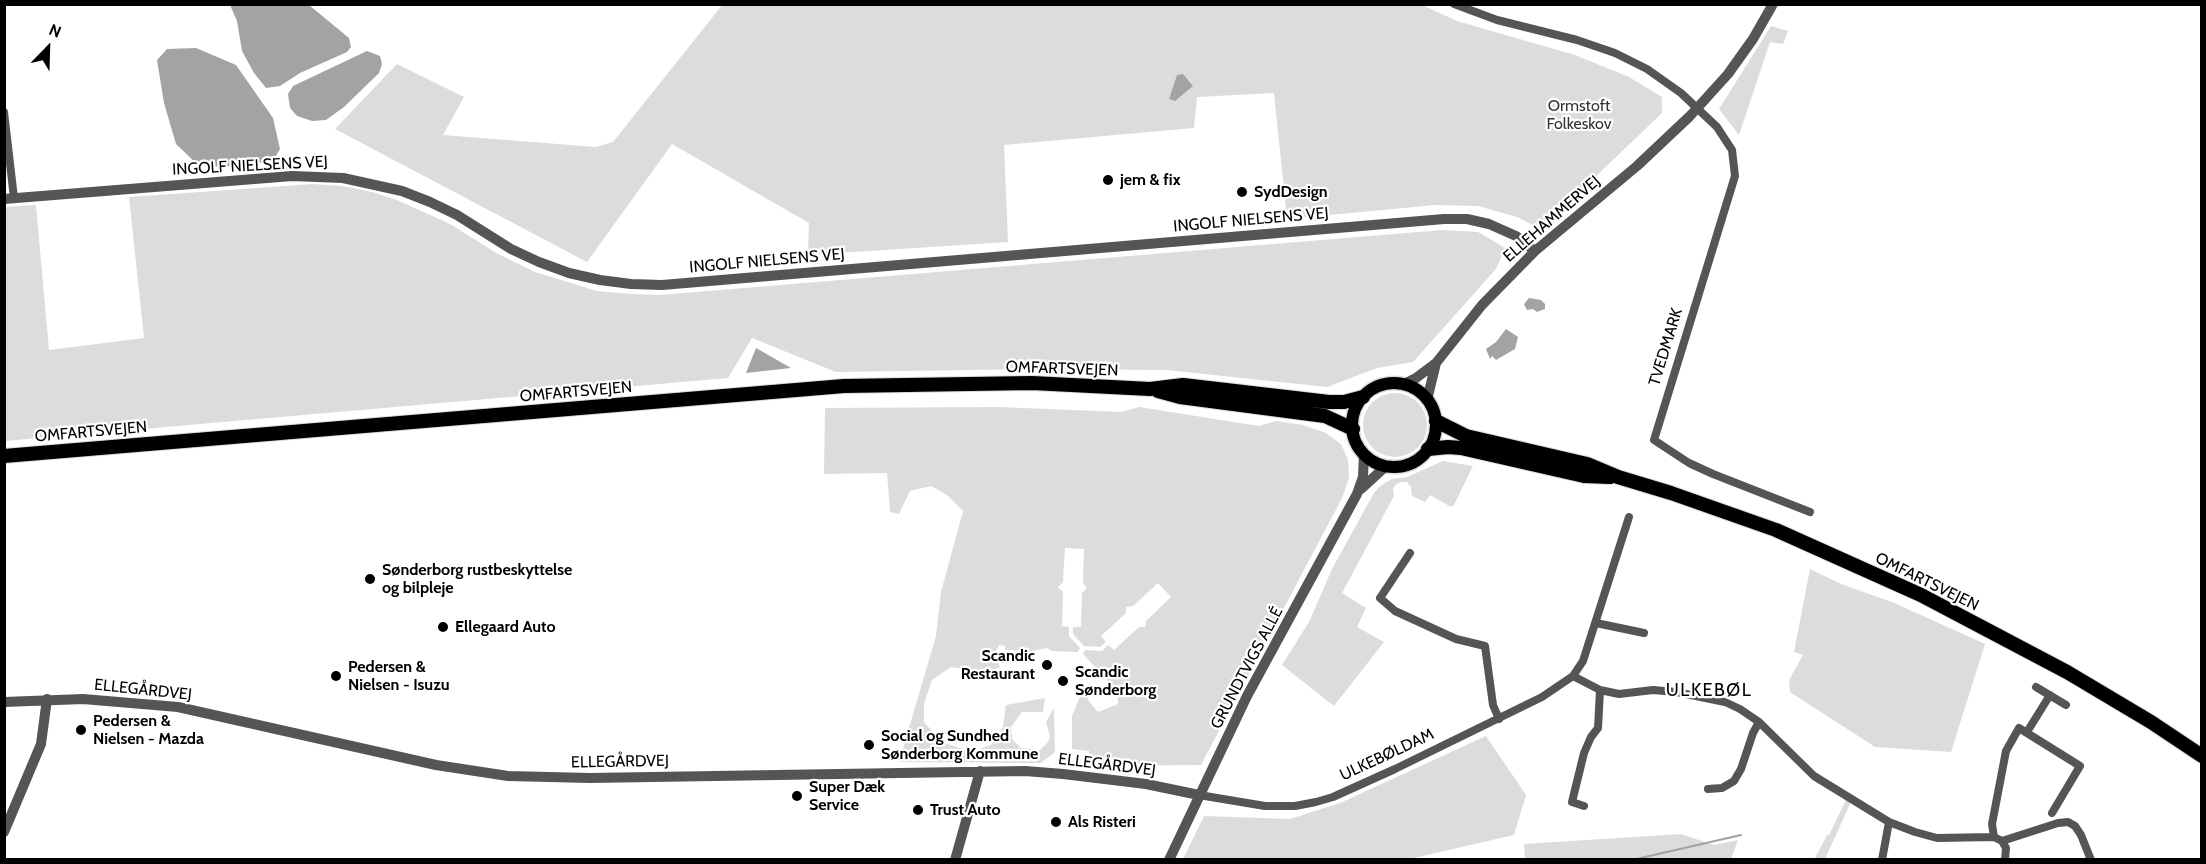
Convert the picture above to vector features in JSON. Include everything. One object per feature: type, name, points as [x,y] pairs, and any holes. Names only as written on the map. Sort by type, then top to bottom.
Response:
[{"type":"highway","name":"OMFARTSVEJEN","points":[[4,456],[844,386],[1032,383],[1150,389],[1183,385],[1329,402],[1344,402],[1364,397]]},
{"type":"highway","name":"OMFARTSVEJEN","points":[[1150,389],[1180,397],[1324,416],[1353,429]]},
{"type":"highway","name":"OMFARTSVEJEN","points":[[1436,422],[1466,436],[1587,464],[1618,477],[1776,530],[1921,595],[2067,672],[2151,722],[2202,756]]},
{"type":"highway","name":"OMFARTSVEJEN","points":[[1428,449],[1461,448],[1584,476],[1618,477]]},
{"type":"main road","points":[[1404,384],[1419,392],[1432,407],[1436,422],[1434,436],[1428,449],[1419,459],[1406,465],[1386,466],[1373,461],[1358,445],[1353,429],[1354,415],[1364,397],[1379,386],[1404,384]]},
{"type":"street","points":[[1454,4],[1497,20],[1577,40],[1615,53],[1647,69],[1699,107]]},
{"type":"street","name":"ELLEHAMMERVEJ","points":[[1404,384],[1417,378],[1436,363],[1501,283],[1535,251],[1637,166],[1699,107],[1728,74],[1753,39],[1773,4]]},
{"type":"street","name":"TVEDMARK","points":[[1699,107],[1717,127],[1732,150],[1735,176],[1654,440],[1689,463],[1810,512]]},
{"type":"street","name":"INGOLF NIELSENS VEJ","points":[[4,112],[9,198],[292,176],[343,178],[373,183],[430,202],[457,215],[511,249],[539,262],[589,278],[631,284],[662,285],[1444,219],[1467,219],[1489,224],[1516,237],[1535,251]]},
{"type":"street","name":"ELLEHAMMERVEJ","points":[[1427,400],[1436,363]]},
{"type":"street","name":"GRUNDTVIGS ALLÉ","points":[[1169,860],[1247,696],[1357,494],[1363,477],[1364,454]]},
{"type":"street","name":"GRUNDTVIGS ALLÉ","points":[[1357,494],[1386,466]]},
{"type":"street","name":"ULKEBØLDAM","points":[[1199,795],[1265,806],[1295,806],[1316,802],[1333,797],[1395,769],[1542,698],[1574,676],[1583,661],[1629,517]]},
{"type":"street","points":[[1410,554],[1380,598],[1395,611],[1447,635],[1485,646],[1493,705],[1499,719]]},
{"type":"street","points":[[1596,623],[1644,633]]},
{"type":"street","points":[[1574,676],[1600,690],[1619,694],[1653,690],[1706,697],[1733,705],[1759,722],[1814,776],[1889,822],[1937,838],[1994,837],[2002,841],[2006,848],[2005,860]]},
{"type":"street","points":[[2036,687],[2066,705]]},
{"type":"street","points":[[1584,806],[1572,802],[1584,753],[1598,728],[1600,690]]},
{"type":"street","points":[[2028,732],[2050,695]]},
{"type":"street","points":[[4,832],[41,744],[47,699]]},
{"type":"street","name":"ELLEGÅRDVEJ","points":[[4,702],[47,699],[121,701],[178,707],[435,765],[508,776],[590,778],[980,771],[1064,774],[1146,784],[1199,795]]},
{"type":"street","points":[[1708,789],[1722,788],[1734,782],[1759,722]]},
{"type":"street","points":[[1994,837],[1992,824],[2006,752],[2019,728],[2080,766],[2052,813]]},
{"type":"street","points":[[955,860],[980,771]]},
{"type":"street","points":[[1882,860],[1889,822]]},
{"type":"street","points":[[2002,841],[2058,823],[2068,822],[2075,826],[2081,835],[2091,860]]},
{"type":"green space","name":"Ormstoft Folkeskov","points":[[723,4],[1422,5],[1457,21],[1575,55],[1629,77],[1662,97],[1662,113],[1539,228],[1517,217],[1478,206],[1435,205],[1287,219],[1274,93],[1197,97],[1194,128],[1004,145],[1008,242],[808,255],[809,223],[672,144],[587,262],[335,129],[397,64],[464,97],[443,135],[596,147],[613,142]]},
{"type":"green space","points":[[1771,26],[1788,31],[1783,44],[1770,42],[1739,135],[1719,109]]},
{"type":"green space","points":[[313,184],[342,186],[397,200],[450,224],[498,254],[535,272],[597,291],[630,294],[660,295],[1442,230],[1478,232],[1505,248],[1496,269],[1413,362],[1377,368],[1327,387],[1167,370],[836,372],[752,338],[728,378],[5,441],[5,207],[36,205],[49,350],[144,338],[129,197]]},
{"type":"green space","points":[[1389,393],[1401,393],[1418,402],[1425,413],[1427,425],[1425,437],[1418,448],[1401,457],[1389,457],[1377,452],[1368,443],[1363,431],[1363,419],[1368,407],[1377,398]]},
{"type":"green space","points":[[998,407],[1122,412],[1139,407],[1259,426],[1276,421],[1303,425],[1326,433],[1341,444],[1348,460],[1349,478],[1342,498],[1201,765],[1092,766],[1089,751],[1072,749],[1072,716],[1083,689],[1098,712],[1118,704],[1118,692],[1083,654],[1085,650],[1102,651],[1108,645],[1114,650],[1139,627],[1145,627],[1146,621],[1171,597],[1158,583],[1133,606],[1126,607],[1126,613],[1101,636],[1106,642],[1100,647],[1084,646],[1073,634],[1073,627],[1081,627],[1082,593],[1087,588],[1083,583],[1084,549],[1065,548],[1063,582],[1058,587],[1063,592],[1062,626],[1069,627],[1069,636],[1080,648],[1078,652],[1051,651],[1047,648],[1032,651],[1005,650],[1005,646],[999,645],[993,657],[996,657],[1000,668],[995,669],[992,678],[978,671],[951,667],[932,680],[924,704],[924,722],[942,742],[971,752],[991,745],[1003,727],[1006,705],[1045,698],[1043,712],[1022,712],[1011,727],[1012,739],[1021,748],[1040,750],[1048,742],[1050,736],[1046,722],[1054,708],[1055,752],[1041,763],[899,762],[936,636],[941,592],[963,511],[947,495],[931,486],[910,491],[899,514],[890,512],[887,473],[824,474],[825,408]]},
{"type":"green space","points":[[1443,461],[1473,466],[1454,505],[1451,507],[1430,495],[1425,502],[1412,496],[1411,487],[1407,482],[1396,484],[1393,489],[1394,496],[1342,593],[1366,608],[1357,627],[1384,642],[1334,706],[1282,665],[1309,622],[1332,569],[1374,493],[1380,486],[1392,479],[1407,477]]},
{"type":"green space","points":[[1810,569],[1841,584],[1892,602],[1985,644],[1951,752],[1875,747],[1790,692],[1789,680],[1803,655],[1794,652]]},
{"type":"green space","points":[[1486,736],[1526,795],[1514,835],[1409,859],[1183,859],[1204,816],[1290,819],[1340,803]]},
{"type":"green space","points":[[1846,800],[1851,802],[1826,857],[1830,859],[1814,860],[1829,835]]},
{"type":"green space","points":[[1681,834],[1714,845],[1738,840],[1731,859],[1525,859],[1524,844]]},
{"type":"shaded area","points":[[230,5],[309,5],[349,38],[351,47],[347,52],[300,73],[280,86],[266,88],[254,73],[242,51],[237,21]]},
{"type":"shaded area","points":[[196,48],[236,65],[273,118],[280,149],[273,161],[223,167],[198,165],[176,144],[164,103],[157,60],[167,49]]},
{"type":"shaded area","points":[[367,51],[380,56],[382,64],[379,73],[344,107],[326,120],[312,121],[297,116],[290,108],[288,94],[293,86]]},
{"type":"shaded area","points":[[1183,74],[1193,86],[1175,101],[1169,99],[1177,75]]},
{"type":"shaded area","points":[[1529,298],[1541,300],[1545,304],[1545,309],[1537,312],[1533,309],[1527,310],[1524,304]]},
{"type":"shaded area","points":[[1506,329],[1518,337],[1515,349],[1496,360],[1492,356],[1490,359],[1486,349],[1496,342]]},
{"type":"shaded area","points":[[756,348],[791,368],[746,373]]},
{"type":"waterway","points":[[1632,860],[1741,835]]},
{"type":"place","name":"jem & fix","points":[[1108,180]]},
{"type":"place","name":"SydDesign","points":[[1242,192]]},
{"type":"place","name":"Sønderborg rustbeskyttelse og bilpleje","points":[[370,579]]},
{"type":"place","name":"Ellegaard Auto","points":[[443,627]]},
{"type":"place","name":"Scandic Restaurant","points":[[1047,665]]},
{"type":"place","name":"Pedersen & Nielsen - Isuzu","points":[[336,676]]},
{"type":"place","name":"Scandic Sønderborg","points":[[1063,681]]},
{"type":"place","name":"Pedersen & Nielsen - Mazda","points":[[81,730]]},
{"type":"place","name":"Social og Sundhed Sønderborg Kommune","points":[[869,745]]},
{"type":"place","name":"Super Dæk Service","points":[[797,796]]},
{"type":"place","name":"Trust Auto","points":[[918,810]]},
{"type":"place","name":"Als Risteri","points":[[1056,822]]},
{"type":"district","name":"ULKEBØL","points":[[1709,691]]}]
